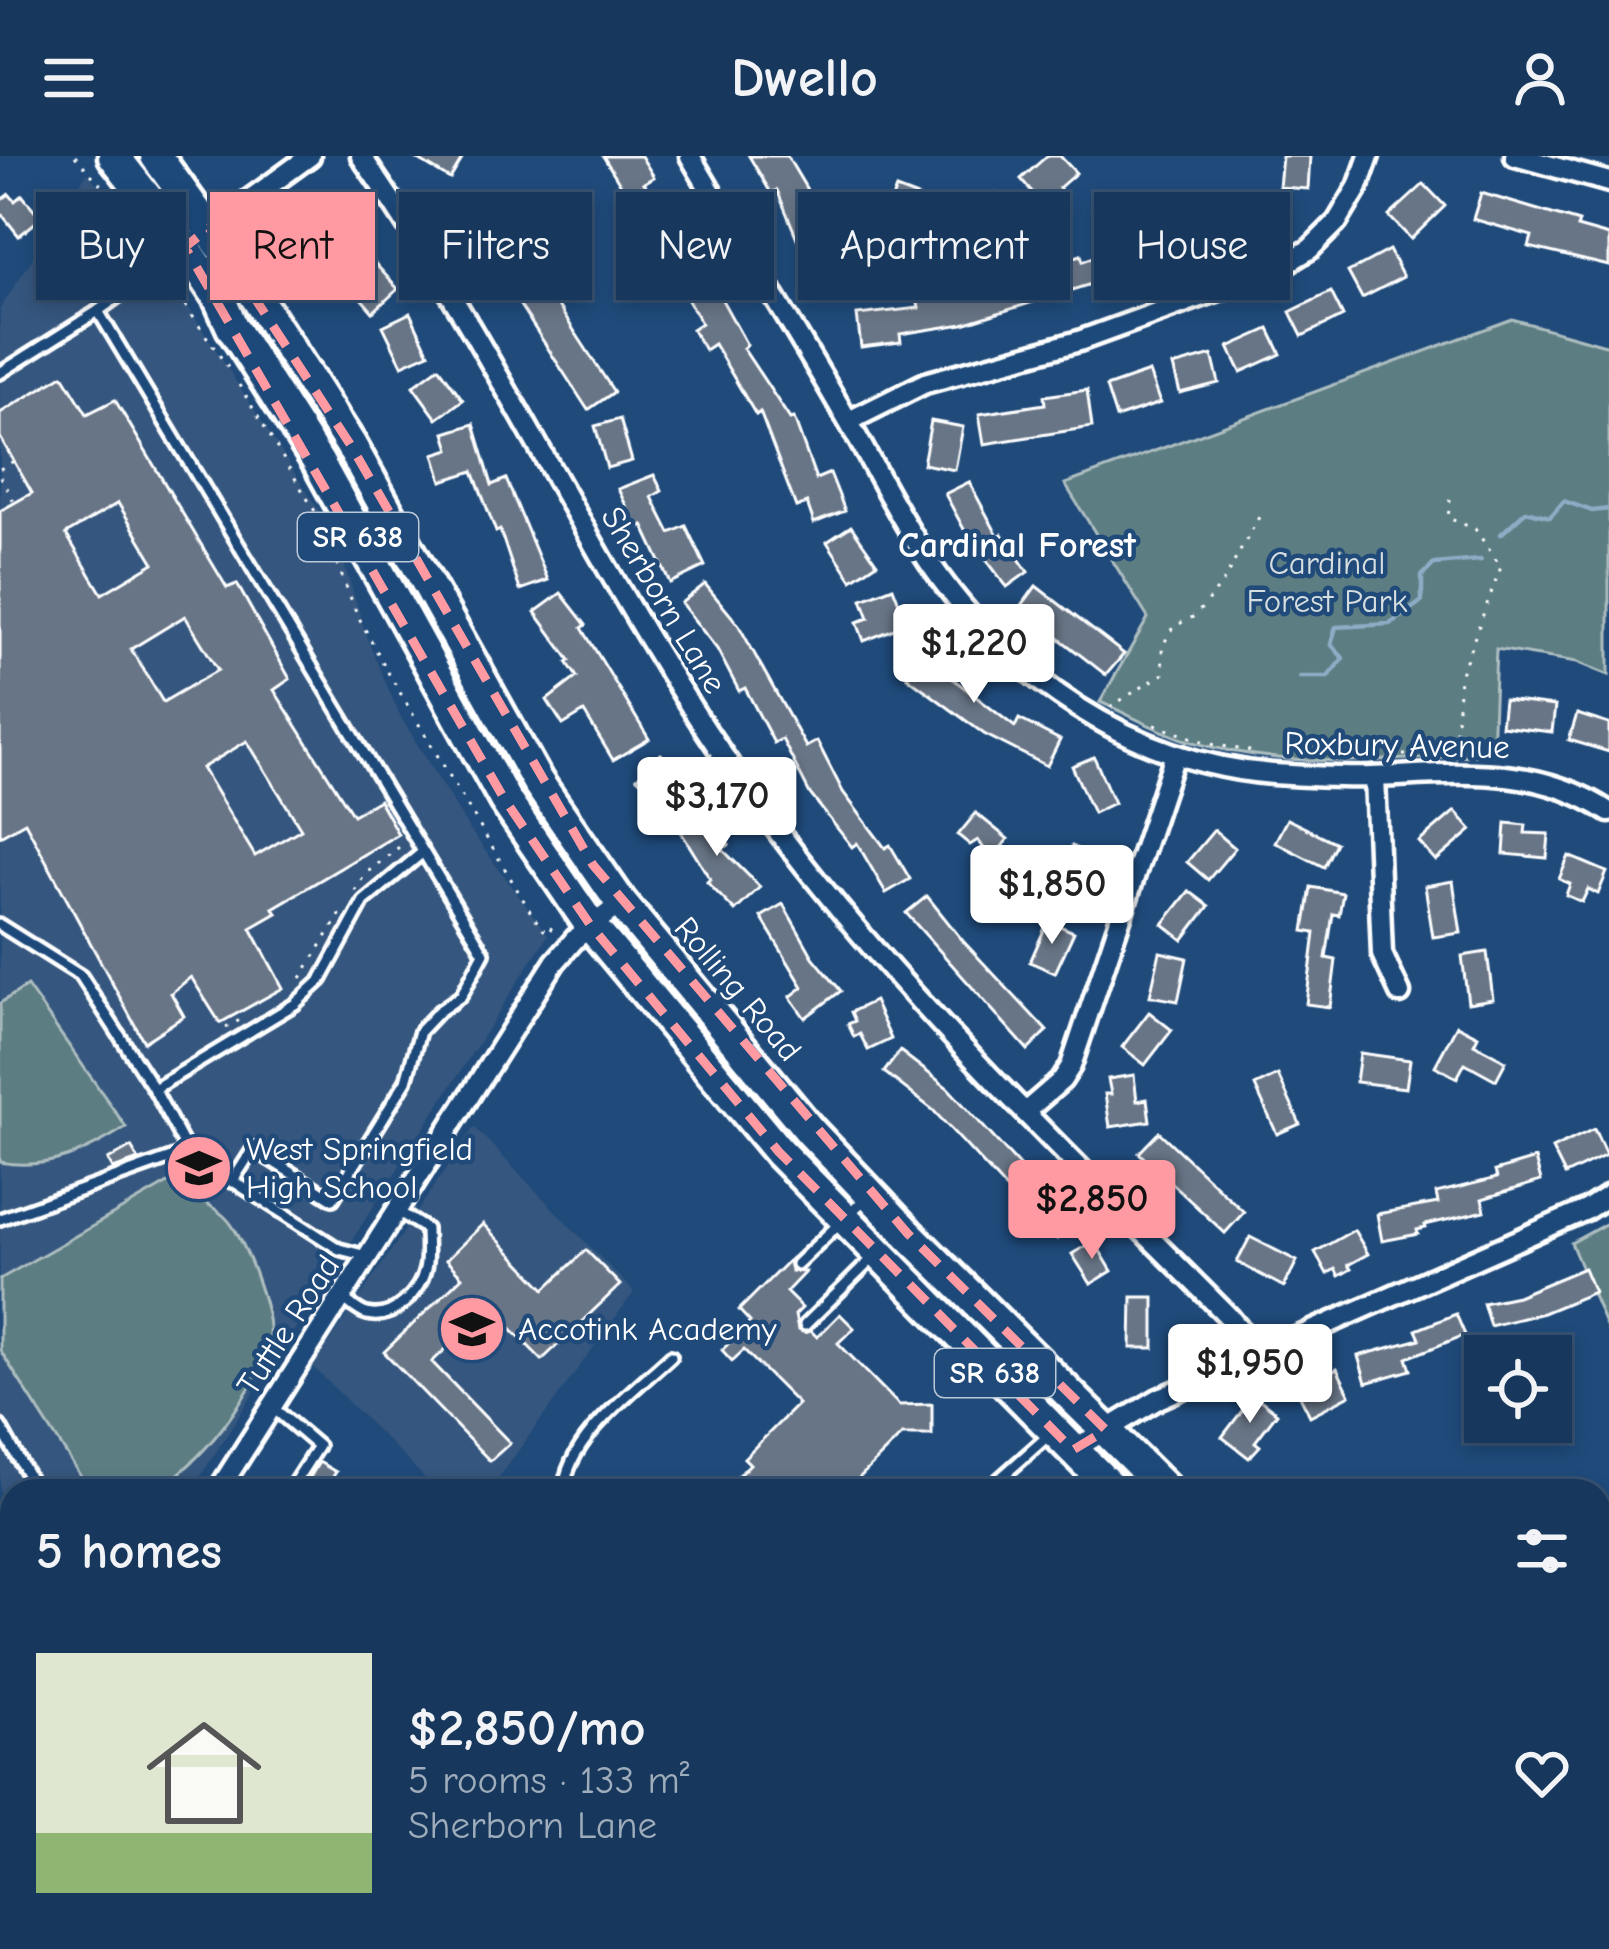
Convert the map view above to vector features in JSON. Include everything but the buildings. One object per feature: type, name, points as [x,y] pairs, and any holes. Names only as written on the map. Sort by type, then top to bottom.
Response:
[{"type":"main road","name":"Rolling Road","points":[[114,156],[197,238],[350,444],[537,781],[621,903],[796,1114],[870,1194],[1155,1479]]},
{"type":"main road","name":"Rolling Road","points":[[156,156],[318,462],[582,934],[876,1255],[1102,1479]]},
{"type":"street","points":[[197,238],[310,156]]},
{"type":"street","name":"Sherborn Lane","points":[[361,156],[460,306],[625,601],[742,782],[873,950],[1259,1353]]},
{"type":"street","name":"Roxbury Avenue","points":[[690,156],[927,560],[986,634],[1072,704],[1175,754],[1266,773],[1521,776],[1575,792],[1609,812]]},
{"type":"street","points":[[848,421],[925,383],[1079,340],[1276,268],[1310,249],[1337,222],[1358,187],[1369,156]]},
{"type":"street","points":[[1515,156],[1609,182]]},
{"type":"street","points":[[1025,1112],[1071,1066],[1175,754]]},
{"type":"street","points":[[1375,777],[1382,954],[1400,993]]},
{"type":"street","name":"Tuttle Road","points":[[225,1479],[555,962],[621,903]]},
{"type":"street","points":[[1063,1440],[1106,1430],[1158,1399],[1586,1210],[1609,1195]]},
{"type":"lane","points":[[186,246],[197,238]]},
{"type":"lane","points":[[0,373],[113,300]]},
{"type":"lane","points":[[98,311],[411,839],[484,953],[461,996],[420,1031],[406,1081],[333,1199],[253,1149],[232,1182]]},
{"type":"lane","points":[[154,1089],[295,1004],[321,980],[364,902],[423,852]]},
{"type":"lane","points":[[0,925],[81,976],[154,1089],[188,1152],[339,1249],[367,1256]]},
{"type":"lane","points":[[0,1219],[188,1152]]},
{"type":"lane","points":[[797,1264],[870,1194]]},
{"type":"lane","points":[[341,1297],[362,1313],[375,1316],[391,1312],[417,1289],[427,1266],[426,1229],[396,1210]]},
{"type":"lane","points":[[805,1325],[876,1255]]},
{"type":"lane","points":[[565,1479],[580,1444],[671,1356]]},
{"type":"lane","points":[[271,1406],[318,1446],[297,1479]]},
{"type":"lane","points":[[0,1426],[28,1476]]},
{"type":"lane","points":[[1001,1479],[1030,1455],[1063,1440]]},
{"type":"path","points":[[75,156],[107,192]]},
{"type":"path","points":[[182,300],[235,377],[319,518],[357,614],[389,674],[533,916],[547,934],[552,926],[582,934]]},
{"type":"path","points":[[0,469],[14,461]]},
{"type":"path","points":[[0,478],[15,503]]},
{"type":"path","points":[[1325,758],[1454,753],[1460,676],[1501,567],[1475,529],[1448,518],[1450,499]]},
{"type":"path","points":[[1124,713],[1108,707],[1163,674],[1162,647],[1173,627],[1195,616],[1222,584],[1259,517]]},
{"type":"path","points":[[1140,719],[1210,744],[1273,756]]},
{"type":"path","points":[[354,892],[365,874],[411,839]]},
{"type":"path","points":[[296,988],[343,910]]},
{"type":"path","points":[[226,1028],[261,1008]]},
{"type":"highlighted area","points":[[209,228],[350,444],[593,865],[908,1234],[1106,1430],[1073,1450],[779,1152],[591,926],[505,800],[185,247]]},
{"type":"shaded area","name":"West Springfield High School","points":[[87,173],[105,192],[75,192]]},
{"type":"shaded area","name":"West Springfield High School","points":[[36,253],[36,300],[184,300],[336,537],[368,641],[399,714],[467,826],[548,935],[199,1479],[0,1479],[0,309]]},
{"type":"shaded area","name":"Accotink Academy","points":[[474,1127],[634,1292],[498,1479],[426,1479],[313,1367]]},
{"type":"green space","name":"Cardinal Forest Park","points":[[1512,319],[1609,346],[1609,675],[1577,662],[1496,649],[1492,754],[1415,759],[1300,760],[1224,750],[1175,736],[1100,702],[1148,618],[1065,484]]},
{"type":"green space","points":[[27,986],[126,1127],[66,1157],[18,1164],[0,1162],[0,1003]]},
{"type":"green space","points":[[170,1182],[219,1212],[232,1226],[255,1274],[269,1338],[241,1401],[208,1446],[172,1479],[82,1479],[0,1350],[0,1279]]},
{"type":"green space","points":[[1609,1222],[1609,1331],[1608,1331],[1571,1243]]},
{"type":"waterway","points":[[1501,534],[1526,511],[1550,517],[1564,501],[1592,511],[1609,509]]},
{"type":"waterway","points":[[1300,677],[1328,677],[1343,658],[1331,644],[1336,627],[1390,624],[1422,601],[1422,576],[1434,564],[1481,560]]},
{"type":"place","name":"West Springfield High School","points":[[199,1168]]},
{"type":"place","name":"Accotink Academy","points":[[472,1329]]},
{"type":"district","name":"Cardinal Forest","points":[[1017,545]]}]
